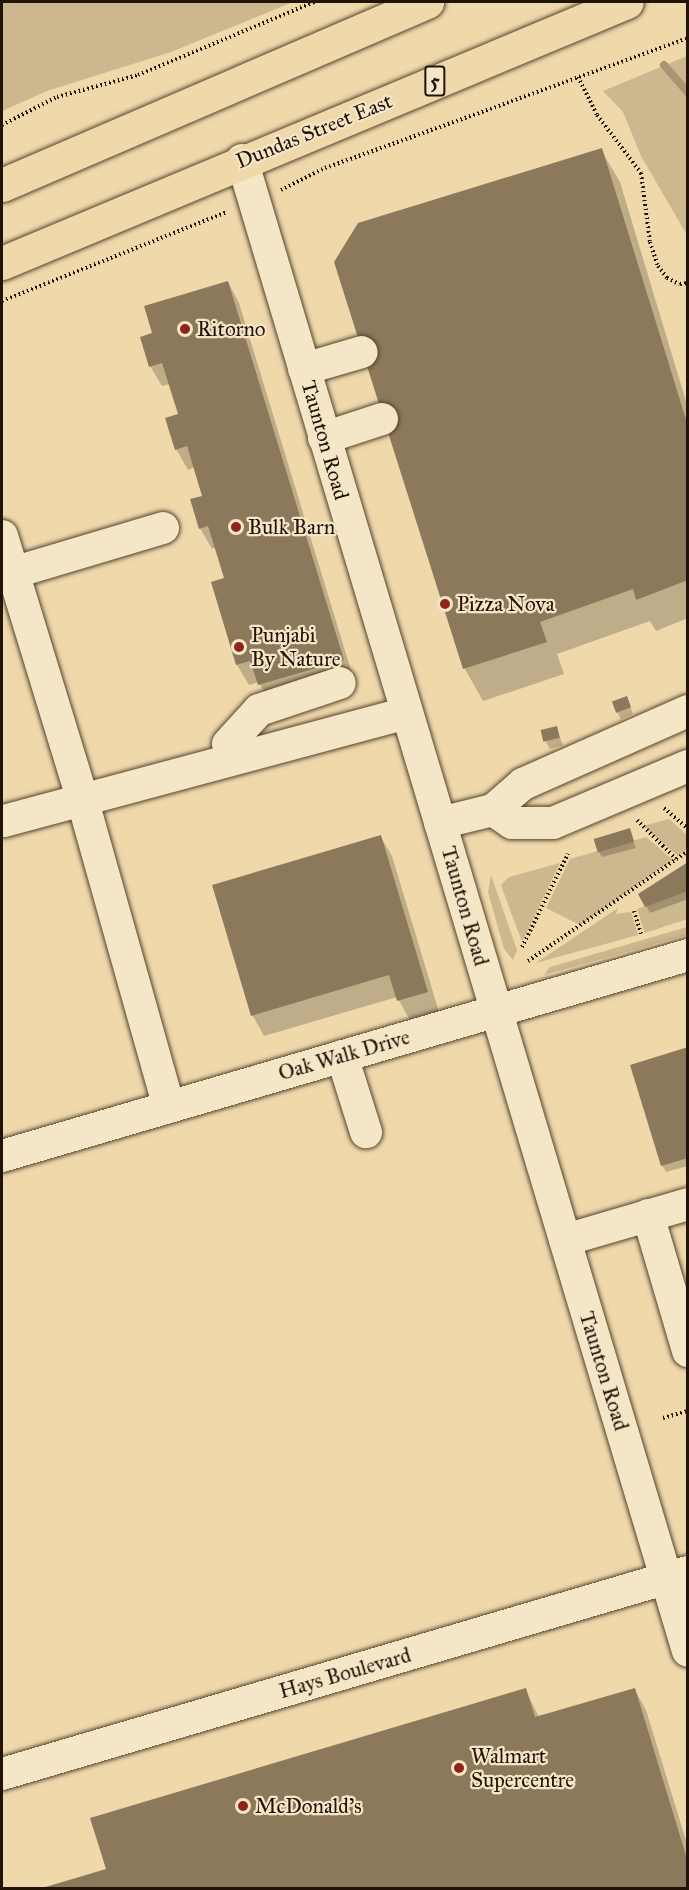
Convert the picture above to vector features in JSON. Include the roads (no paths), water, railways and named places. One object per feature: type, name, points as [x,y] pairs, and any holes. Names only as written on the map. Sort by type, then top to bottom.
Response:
[{"type":"main road","points":[[2,185],[427,2]]},
{"type":"main road","name":"Dundas Street East","points":[[2,262],[242,160],[627,2]]},
{"type":"street","name":"Taunton Road","points":[[242,160],[565,1240],[677,1575],[687,1651]]},
{"type":"street","points":[[304,369],[362,352]]},
{"type":"street","points":[[324,438],[382,419]]},
{"type":"street","points":[[7,574],[163,528]]},
{"type":"street","points":[[2,536],[7,574],[82,798],[169,1107]]},
{"type":"street","points":[[228,744],[260,710],[340,683]]},
{"type":"street","points":[[440,823],[494,810],[524,784],[687,711]]},
{"type":"street","points":[[4,821],[82,798],[155,783],[407,713]]},
{"type":"street","points":[[494,810],[512,823],[553,823],[687,766]]},
{"type":"street","name":"Oak Walk Drive","points":[[2,1156],[687,955]]},
{"type":"street","points":[[342,1056],[366,1132]]},
{"type":"street","points":[[565,1240],[687,1204]]},
{"type":"street","points":[[648,1215],[687,1351]]},
{"type":"street","name":"Hays Boulevard","points":[[2,1774],[677,1575]]},
{"type":"waterway","points":[[664,65],[688,93]]},
{"type":"place","name":"Ritorno","points":[[185,329]]},
{"type":"place","name":"Bulk Barn","points":[[236,527]]},
{"type":"place","name":"Pizza Nova","points":[[445,604]]},
{"type":"place","name":"Punjabi By Nature","points":[[239,647]]},
{"type":"place","name":"Walmart Supercentre","points":[[459,1768]]},
{"type":"place","name":"McDonald's","points":[[243,1806]]}]
